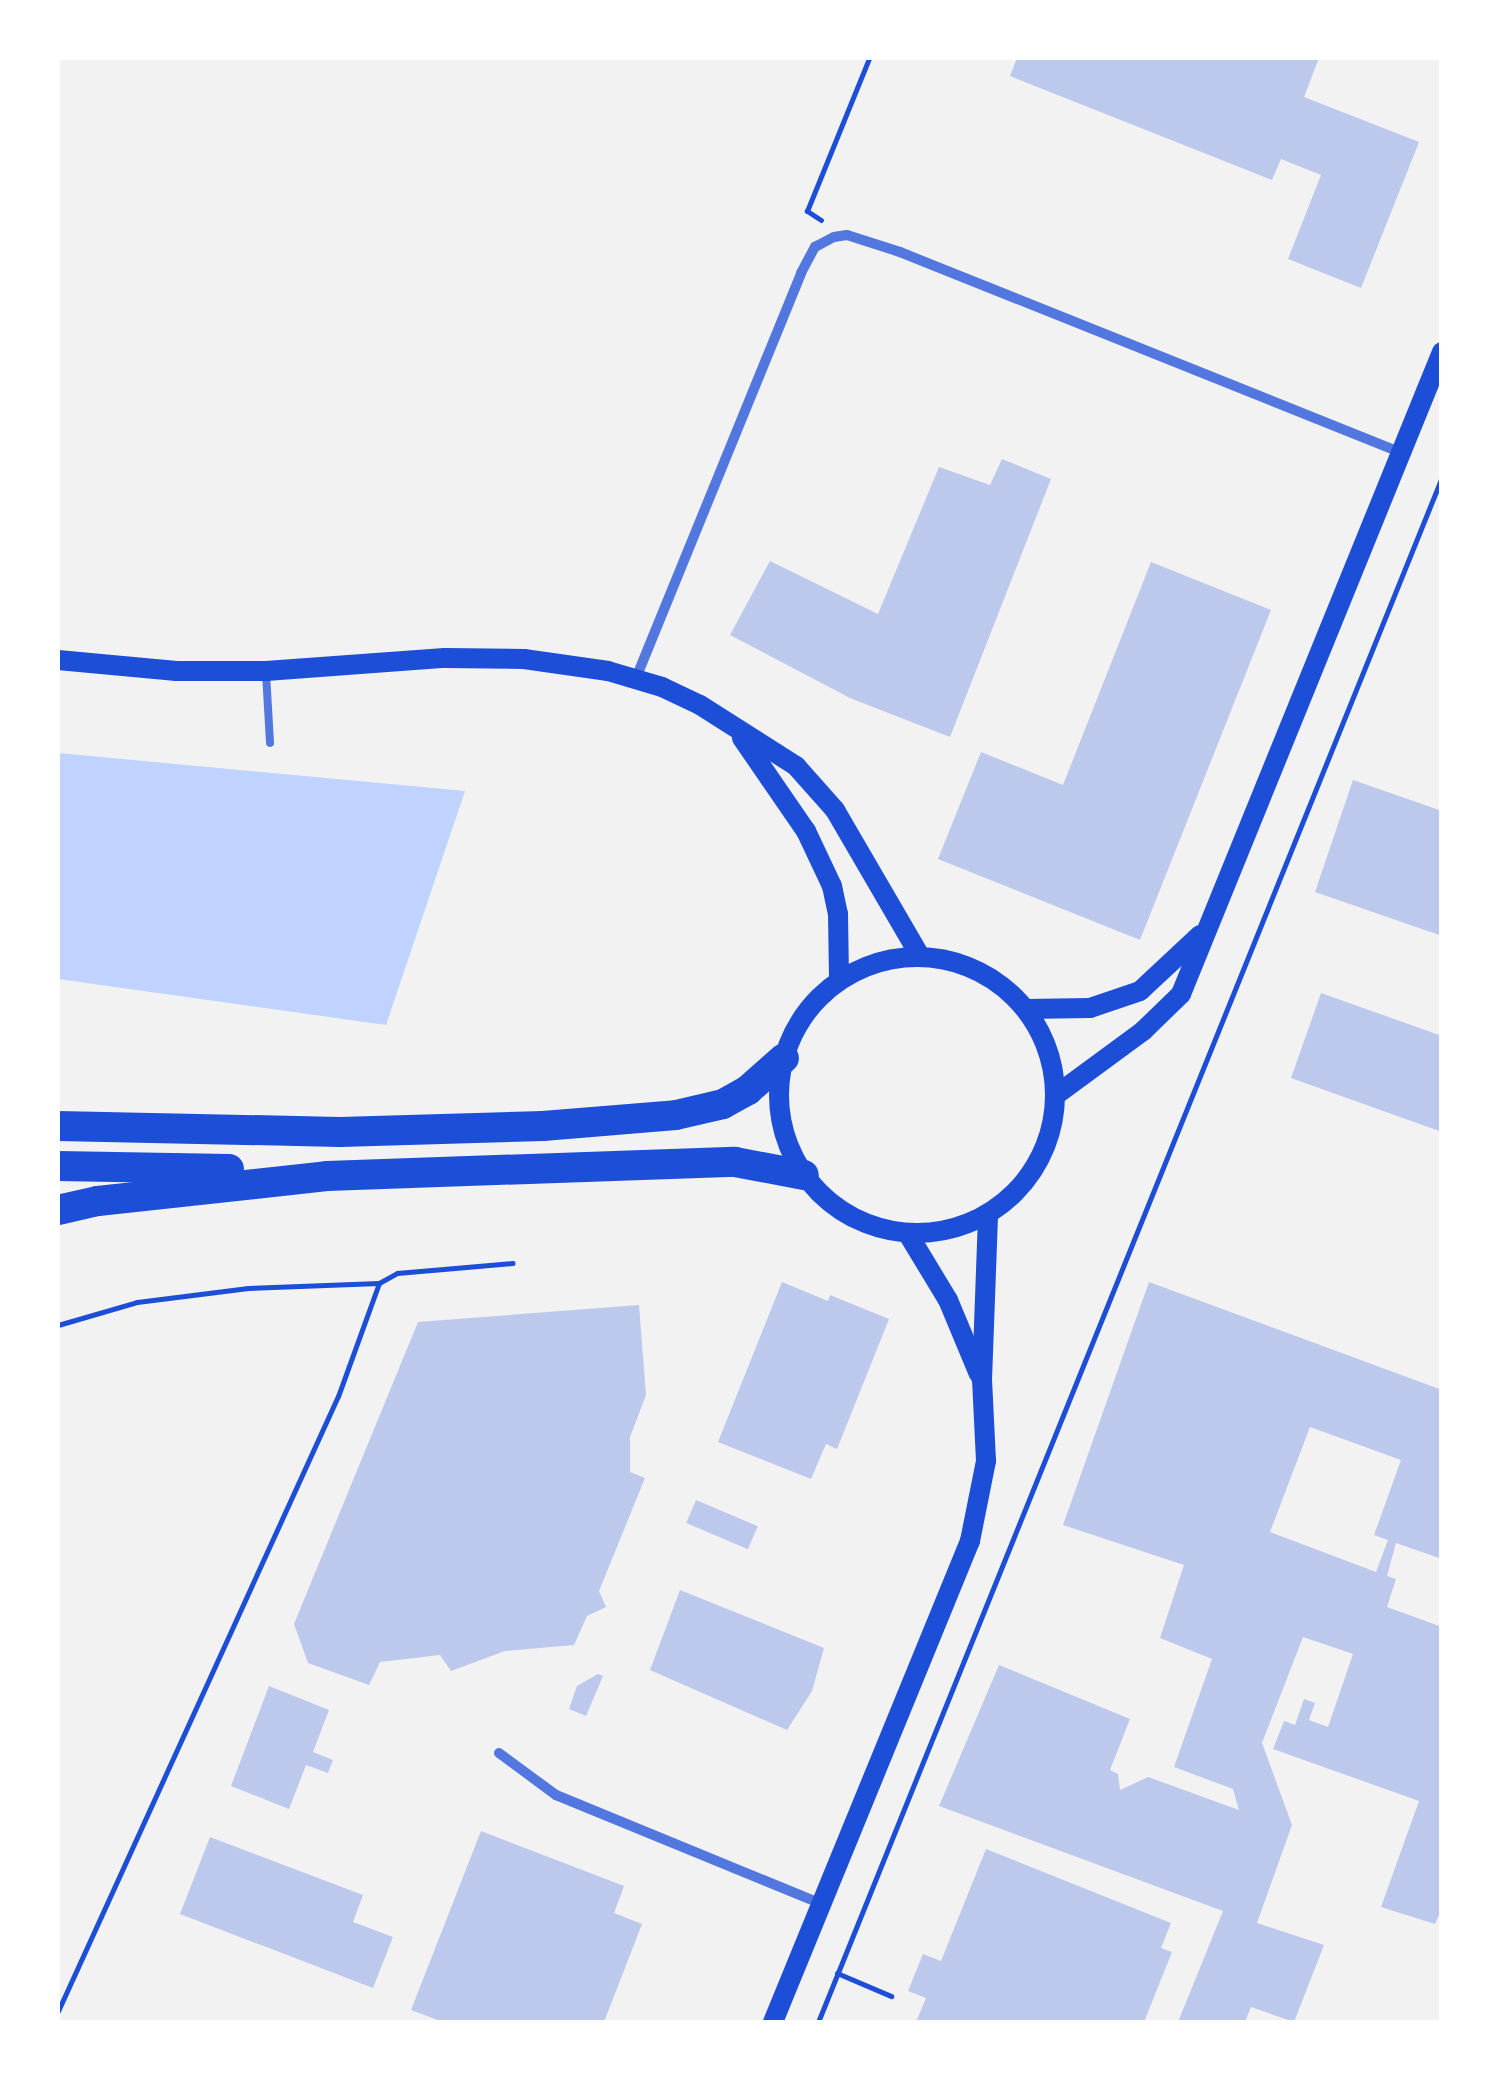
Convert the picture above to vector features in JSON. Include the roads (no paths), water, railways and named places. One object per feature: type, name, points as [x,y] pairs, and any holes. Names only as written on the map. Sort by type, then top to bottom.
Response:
[{"type":"highway","points":[[58,1126],[358,1132],[543,1126],[676,1115],[723,1104],[748,1090],[784,1058]]},
{"type":"highway","points":[[58,1106],[174,1129]]},
{"type":"highway","points":[[58,1210],[98,1200],[328,1176],[735,1162],[804,1175]]},
{"type":"highway","points":[[58,1166],[328,1176]]},
{"type":"main road","points":[[1056,1095],[1143,1031],[1180,994],[1442,352]]},
{"type":"main road","points":[[58,660],[159,670],[266,671],[445,658],[510,658],[584,666],[636,678],[700,705],[738,733],[796,766],[835,810],[920,956]]},
{"type":"main road","points":[[738,733],[806,831],[832,886],[838,914],[839,981]]},
{"type":"main road","points":[[1026,1008],[1090,1008],[1140,991],[1209,926]]},
{"type":"main road","points":[[920,956],[964,964],[1002,986],[1026,1008],[1050,1057],[1056,1095],[1048,1141],[1025,1182],[988,1215],[948,1230],[908,1234],[869,1226],[834,1206],[804,1175],[784,1133],[779,1096],[784,1058],[806,1012],[839,981],[881,961],[920,956]]},
{"type":"main road","points":[[773,2022],[970,1541],[986,1461],[982,1380],[988,1215]]},
{"type":"main road","points":[[908,1234],[948,1300],[982,1380]]},
{"type":"street","points":[[636,678],[801,273],[815,247],[847,235],[1403,453]]},
{"type":"street","points":[[498,1753],[556,1796],[824,1905]]},
{"type":"lane","points":[[266,671],[270,744]]},
{"type":"water","points":[[58,753],[465,791],[386,1025],[58,979]]}]
